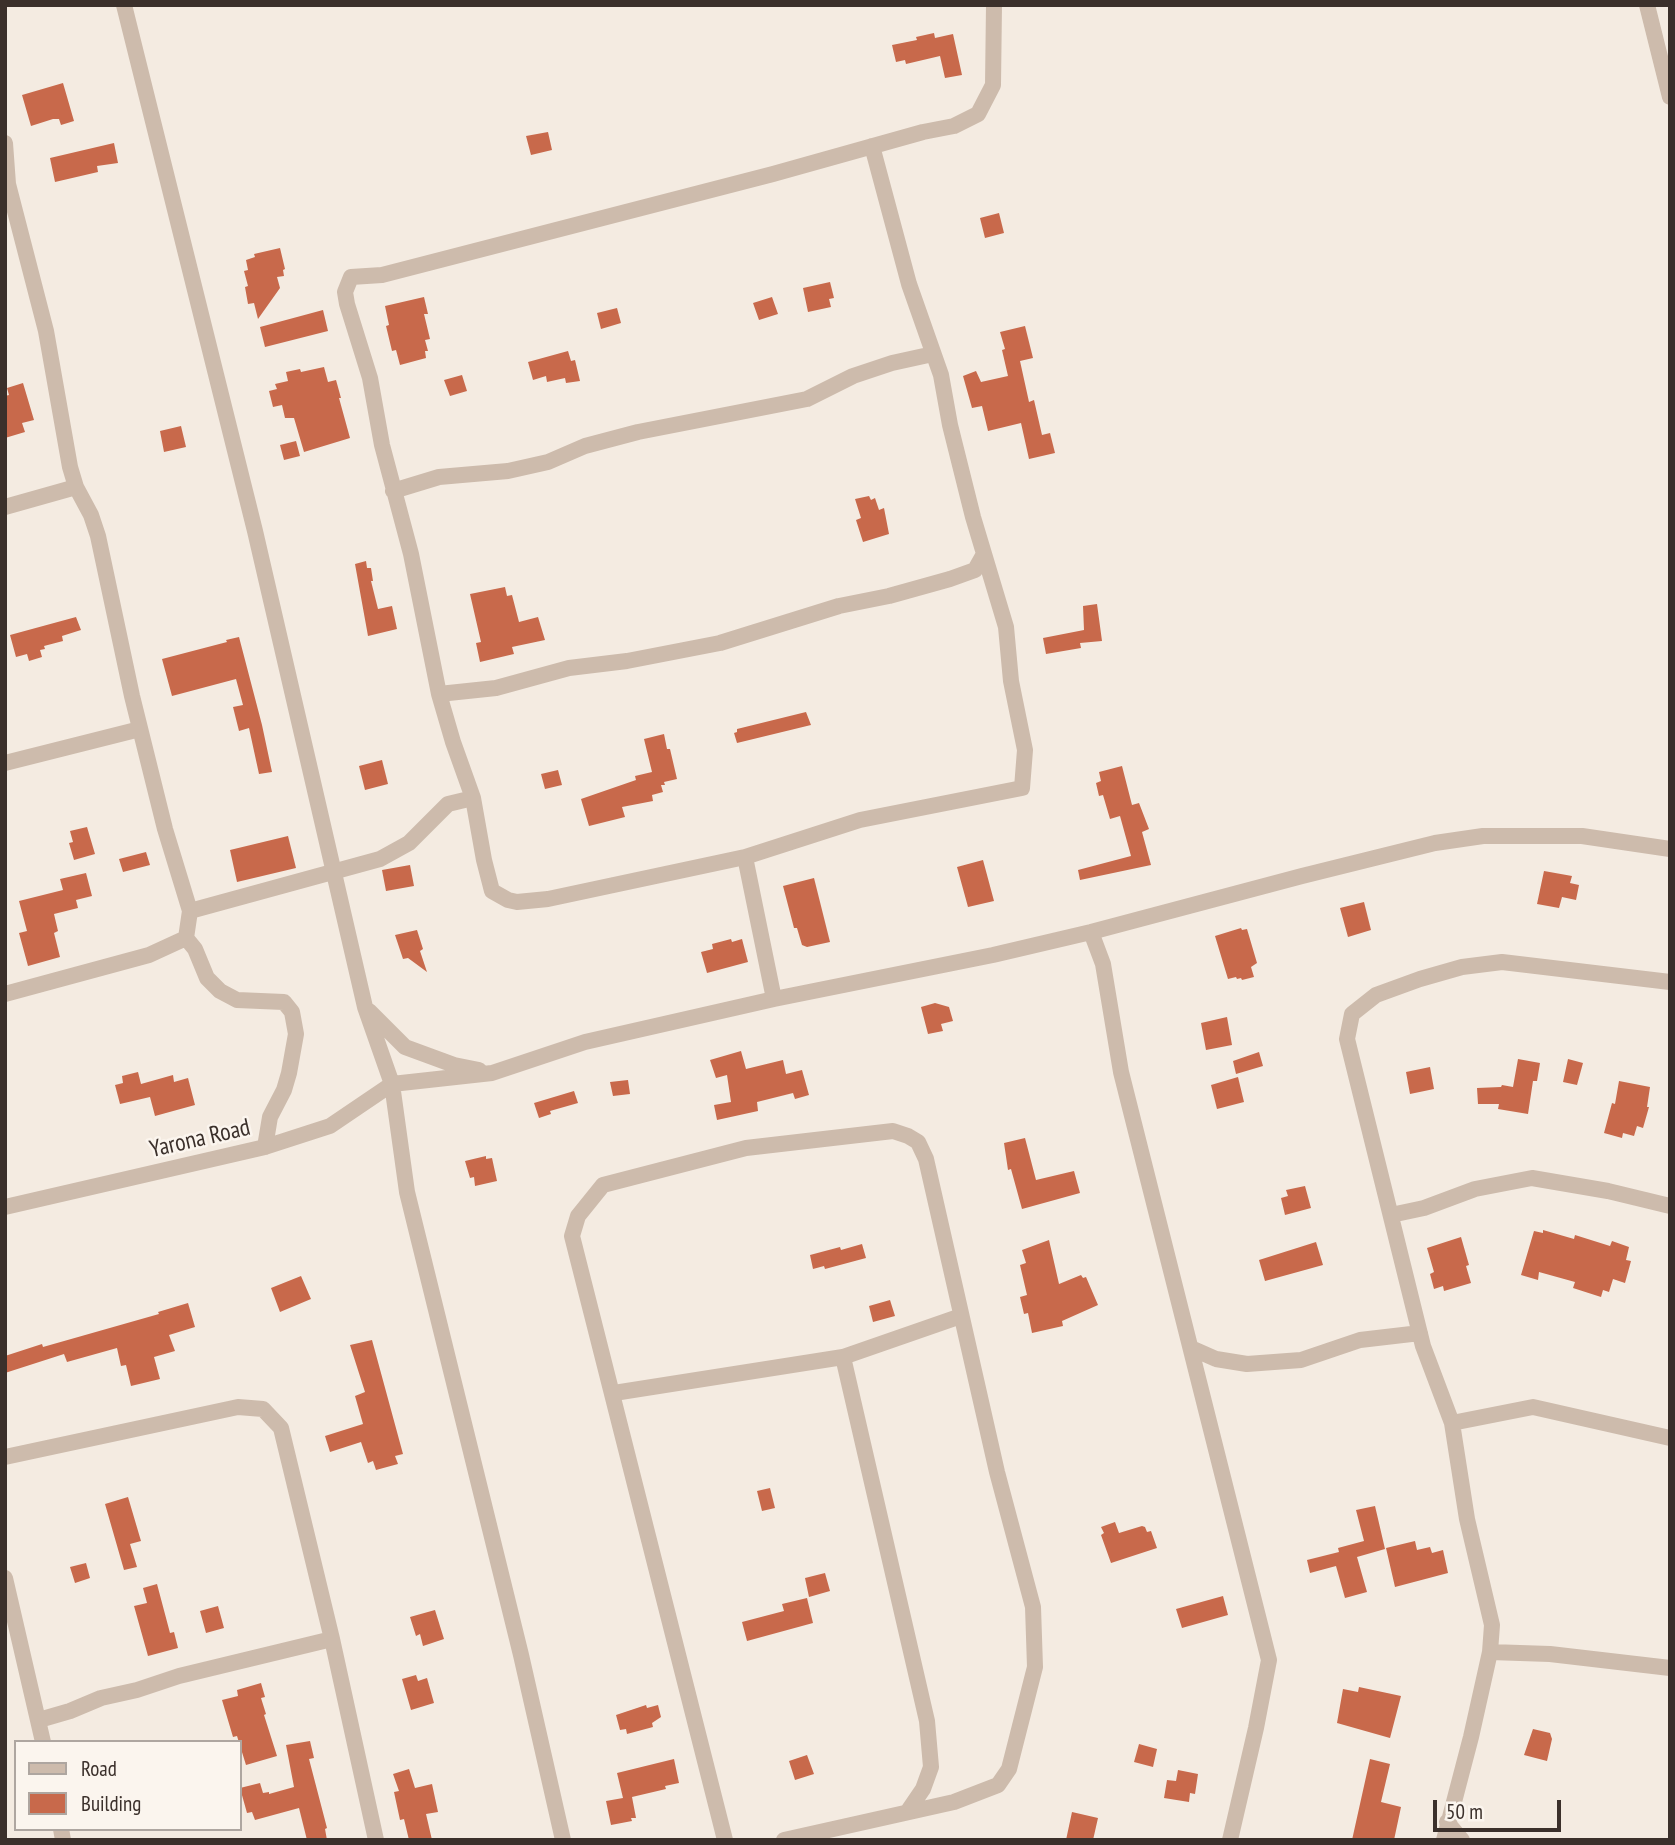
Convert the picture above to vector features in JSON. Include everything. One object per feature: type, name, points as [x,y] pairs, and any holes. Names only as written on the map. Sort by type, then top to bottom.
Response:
[{"type":"street","points":[[124,5],[255,531],[365,1007],[392,1084],[407,1192],[518,1641],[563,1840]]},
{"type":"street","points":[[872,146],[909,284],[941,375],[953,438],[1006,627],[1011,681],[1025,750],[1022,788],[860,820],[745,857],[548,899],[517,902],[508,900],[492,891],[473,798],[439,694],[411,554],[382,445],[370,378],[345,292],[351,276],[382,275],[773,174],[923,131],[954,126],[978,114],[993,85],[994,5]]},
{"type":"street","points":[[1647,5],[1670,97]]},
{"type":"street","points":[[5,143],[8,184],[46,331],[70,467],[76,487],[92,515],[101,548],[140,729],[177,875],[190,911],[186,938],[195,949],[207,978],[220,991],[237,1000],[284,1002],[292,1012],[296,1034],[289,1073],[270,1118],[265,1147]]},
{"type":"street","points":[[393,491],[439,477],[508,471],[548,462],[586,446],[638,432],[807,399],[853,376],[892,363],[933,354]]},
{"type":"street","points":[[5,507],[76,487]]},
{"type":"street","points":[[439,694],[496,688],[569,668],[627,661],[720,643],[839,606],[889,596],[950,579],[975,570],[984,554]]},
{"type":"street","points":[[5,763],[140,729]]},
{"type":"street","points":[[190,911],[380,859],[409,843],[448,804],[473,798]]},
{"type":"street","points":[[392,1084],[492,1073],[585,1042],[774,999],[993,955],[1435,843],[1483,836],[1582,836],[1670,849]]},
{"type":"street","points":[[745,857],[774,999]]},
{"type":"street","points":[[1091,932],[1103,964],[1121,1072],[1269,1660],[1230,1840]]},
{"type":"street","points":[[5,994],[149,955],[186,938]]},
{"type":"street","points":[[1444,1840],[1490,1652],[1492,1625],[1467,1519],[1452,1423],[1420,1333],[1347,1039],[1352,1014],[1376,995],[1420,979],[1462,967],[1502,962],[1670,982]]},
{"type":"street","points":[[365,1007],[405,1047],[454,1065],[492,1073]]},
{"type":"street","name":"Yarona Road","points":[[5,1208],[265,1147],[330,1126],[392,1084]]},
{"type":"street","points":[[725,1840],[614,1393],[572,1236],[578,1216],[603,1185],[746,1147],[893,1131],[918,1142],[926,1159],[997,1472],[1033,1607],[1035,1667],[1009,1769],[998,1785],[954,1802],[784,1840]]},
{"type":"street","points":[[1391,1215],[1424,1208],[1475,1189],[1532,1178],[1608,1191],[1670,1206]]},
{"type":"street","points":[[614,1393],[842,1357],[961,1316]]},
{"type":"street","points":[[1191,1348],[1216,1359],[1247,1364],[1301,1360],[1360,1340],[1420,1333]]},
{"type":"street","points":[[842,1357],[927,1721],[931,1767],[923,1789],[908,1811]]},
{"type":"street","points":[[5,1457],[238,1407],[263,1409],[281,1428],[332,1639],[376,1840]]},
{"type":"street","points":[[1452,1423],[1533,1407],[1670,1438]]},
{"type":"street","points":[[5,1578],[43,1740]]},
{"type":"street","points":[[39,1720],[101,1698],[179,1676],[332,1639]]},
{"type":"street","points":[[1490,1652],[1550,1654],[1670,1668]]},
{"type":"street","points":[[1447,1822],[1462,1840]]},
{"type":"building","points":[[934,33],[935,38],[953,34],[962,75],[945,78],[940,56],[906,64],[905,60],[896,62],[892,45]]},
{"type":"building","points":[[63,83],[74,121],[61,125],[59,119],[53,119],[31,126],[22,95]]},
{"type":"building","points":[[548,132],[552,150],[531,155],[526,136]]},
{"type":"building","points":[[114,143],[118,163],[97,166],[98,172],[55,182],[50,158]]},
{"type":"building","points":[[999,213],[1004,233],[985,238],[980,218]]},
{"type":"building","points":[[280,248],[284,276],[277,277],[280,288],[258,319],[254,303],[248,304],[245,287],[248,286],[244,271],[248,270],[246,260],[255,257],[254,254]]},
{"type":"building","points":[[830,282],[834,298],[829,299],[831,307],[808,312],[803,288]]},
{"type":"building","points":[[424,297],[428,314],[424,314],[430,339],[425,340],[428,351],[425,351],[426,358],[400,365],[396,350],[392,351],[385,306]]},
{"type":"building","points":[[772,297],[778,314],[759,320],[753,303]]},
{"type":"building","points":[[617,308],[621,323],[601,329],[597,313]]},
{"type":"building","points":[[323,310],[328,331],[265,347],[260,327]]},
{"type":"building","points":[[1025,326],[1033,358],[1020,361],[1029,402],[1034,400],[1042,435],[1050,433],[1055,453],[1029,459],[1021,423],[988,431],[982,406],[972,408],[963,376],[976,371],[981,382],[1008,376],[1000,332]]},
{"type":"building","points":[[568,351],[571,361],[575,360],[580,381],[566,383],[565,378],[547,382],[546,376],[533,380],[528,362]]},
{"type":"building","points":[[324,367],[328,382],[336,380],[350,438],[304,452],[294,418],[285,418],[282,405],[273,407],[269,391],[277,389],[275,384],[288,381],[286,372]]},
{"type":"building","points":[[462,375],[467,391],[450,396],[444,380]]},
{"type":"building","points":[[23,383],[34,420],[22,423],[25,432],[5,438],[5,396],[9,395],[7,388]]},
{"type":"building","points":[[181,426],[186,447],[164,452],[160,431]]},
{"type":"building","points":[[296,441],[300,456],[284,460],[280,445]]},
{"type":"building","points":[[869,496],[871,500],[875,498],[879,510],[884,508],[889,534],[863,542],[856,520],[861,518],[855,499]]},
{"type":"building","points":[[366,561],[367,568],[371,568],[371,581],[378,609],[392,606],[397,629],[368,636],[355,564]]},
{"type":"building","points":[[505,587],[507,596],[512,595],[519,622],[538,617],[545,640],[512,647],[514,654],[480,662],[476,643],[481,642],[470,594]]},
{"type":"building","points":[[1097,604],[1102,641],[1080,643],[1081,648],[1046,654],[1043,638],[1084,630],[1083,606]]},
{"type":"building","points":[[76,617],[81,630],[62,636],[63,641],[44,646],[45,649],[40,650],[42,657],[29,661],[27,654],[16,657],[10,635]]},
{"type":"building","points":[[239,637],[272,772],[259,774],[249,728],[239,731],[233,707],[243,705],[236,679],[172,696],[162,659]]},
{"type":"building","points":[[806,712],[811,725],[737,743],[734,733],[737,729]]},
{"type":"building","points":[[664,734],[677,779],[664,782],[665,785],[661,785],[663,792],[652,795],[653,801],[622,807],[625,817],[589,826],[581,799],[636,780],[635,776],[652,772],[644,739]]},
{"type":"building","points":[[382,760],[388,784],[365,790],[359,766]]},
{"type":"building","points":[[1122,766],[1132,805],[1139,803],[1149,829],[1142,832],[1151,865],[1080,880],[1078,870],[1131,856],[1120,816],[1110,819],[1103,795],[1099,796],[1096,783],[1101,781],[1099,772]]},
{"type":"building","points":[[558,770],[562,785],[545,789],[541,774]]},
{"type":"building","points":[[87,827],[95,854],[74,860],[69,843],[73,842],[70,831]]},
{"type":"building","points":[[288,836],[296,868],[237,882],[230,850]]},
{"type":"building","points":[[146,852],[150,865],[123,872],[119,859]]},
{"type":"building","points":[[983,860],[994,901],[968,907],[957,867]]},
{"type":"building","points":[[410,865],[414,886],[386,891],[382,870]]},
{"type":"building","points":[[1544,871],[1572,876],[1570,883],[1579,885],[1576,900],[1562,897],[1559,908],[1537,904]]},
{"type":"building","points":[[86,873],[92,896],[76,900],[78,908],[54,914],[58,931],[54,933],[60,957],[28,966],[19,933],[27,931],[19,901],[63,890],[60,879]]},
{"type":"building","points":[[814,878],[830,942],[807,947],[802,945],[797,928],[794,928],[783,886]]},
{"type":"building","points":[[1364,902],[1371,930],[1348,937],[1340,908]]},
{"type":"building","points":[[1241,928],[1247,929],[1257,963],[1251,967],[1254,977],[1228,979],[1215,936]]},
{"type":"building","points":[[417,930],[427,972],[408,958],[403,959],[395,935]]},
{"type":"building","points":[[731,939],[732,942],[742,939],[748,962],[707,973],[701,952],[713,949],[712,944]]},
{"type":"building","points":[[935,1003],[949,1007],[953,1021],[941,1024],[943,1031],[928,1034],[921,1007]]},
{"type":"building","points":[[1227,1017],[1232,1045],[1206,1050],[1201,1023]]},
{"type":"building","points":[[741,1051],[746,1069],[783,1060],[786,1074],[802,1070],[809,1095],[795,1099],[793,1093],[757,1102],[758,1111],[717,1120],[714,1105],[731,1102],[727,1075],[716,1078],[710,1060]]},
{"type":"building","points":[[1259,1052],[1263,1066],[1236,1074],[1233,1061]]},
{"type":"building","points":[[1518,1059],[1540,1063],[1537,1081],[1533,1081],[1528,1114],[1498,1109],[1499,1104],[1478,1104],[1477,1088],[1502,1085],[1513,1087]]},
{"type":"building","points":[[1568,1059],[1583,1063],[1577,1085],[1563,1082]]},
{"type":"building","points":[[1430,1067],[1434,1089],[1410,1094],[1406,1072]]},
{"type":"building","points":[[138,1072],[141,1084],[173,1075],[174,1082],[188,1078],[195,1105],[155,1116],[150,1097],[120,1104],[115,1085],[123,1083],[122,1076]]},
{"type":"building","points":[[1238,1077],[1244,1102],[1217,1109],[1211,1085]]},
{"type":"building","points":[[628,1080],[630,1094],[613,1096],[610,1082]]},
{"type":"building","points":[[1619,1081],[1650,1087],[1649,1107],[1643,1128],[1637,1126],[1634,1136],[1623,1133],[1622,1138],[1604,1133],[1612,1103],[1615,1104]]},
{"type":"building","points":[[574,1091],[578,1103],[550,1111],[551,1114],[539,1118],[534,1103]]},
{"type":"building","points":[[1025,1138],[1036,1180],[1074,1171],[1080,1193],[1022,1209],[1011,1169],[1008,1170],[1004,1143]]},
{"type":"building","points":[[486,1156],[486,1159],[492,1158],[497,1181],[475,1186],[474,1177],[470,1178],[465,1161]]},
{"type":"building","points":[[1305,1186],[1311,1208],[1285,1215],[1281,1198],[1288,1196],[1286,1190]]},
{"type":"building","points":[[1543,1230],[1574,1239],[1575,1235],[1610,1246],[1612,1241],[1629,1247],[1626,1260],[1631,1261],[1625,1283],[1613,1279],[1609,1292],[1603,1290],[1601,1297],[1573,1288],[1575,1282],[1539,1272],[1538,1280],[1521,1275],[1534,1231],[1543,1233]]},
{"type":"building","points":[[1461,1237],[1471,1283],[1444,1291],[1443,1286],[1434,1289],[1430,1274],[1434,1272],[1427,1248]]},
{"type":"building","points":[[1049,1240],[1059,1284],[1081,1275],[1086,1277],[1098,1305],[1062,1321],[1063,1326],[1032,1333],[1028,1313],[1024,1314],[1020,1297],[1027,1295],[1020,1265],[1026,1263],[1022,1250]]},
{"type":"building","points":[[1316,1242],[1323,1265],[1265,1281],[1259,1260]]},
{"type":"building","points":[[862,1244],[866,1258],[825,1269],[824,1266],[813,1269],[810,1255]]},
{"type":"building","points":[[301,1276],[311,1299],[280,1312],[271,1288]]},
{"type":"building","points":[[890,1300],[895,1316],[873,1322],[869,1306]]},
{"type":"building","points":[[188,1303],[195,1327],[169,1335],[175,1351],[154,1357],[160,1379],[131,1386],[126,1365],[121,1366],[117,1348],[67,1362],[64,1354],[5,1373],[5,1356],[159,1314],[158,1312]]},
{"type":"building","points":[[372,1340],[403,1454],[395,1456],[398,1464],[376,1470],[373,1461],[368,1463],[361,1442],[330,1452],[325,1436],[363,1424],[355,1396],[365,1392],[350,1345]]},
{"type":"building","points":[[770,1488],[775,1508],[762,1511],[757,1491]]},
{"type":"building","points":[[128,1497],[141,1541],[130,1544],[137,1567],[124,1570],[105,1504]]},
{"type":"building","points":[[1375,1506],[1385,1549],[1357,1557],[1367,1592],[1345,1598],[1336,1566],[1310,1573],[1307,1560],[1339,1552],[1338,1548],[1364,1541],[1356,1510]]},
{"type":"building","points":[[1115,1522],[1119,1533],[1145,1527],[1147,1532],[1151,1531],[1157,1548],[1111,1563],[1101,1535],[1104,1533],[1101,1527]]},
{"type":"building","points":[[1415,1541],[1417,1550],[1430,1547],[1432,1553],[1443,1550],[1448,1573],[1395,1587],[1386,1548]]},
{"type":"building","points":[[86,1563],[90,1578],[75,1583],[70,1567]]},
{"type":"building","points":[[825,1573],[830,1591],[809,1597],[805,1578]]},
{"type":"building","points":[[157,1584],[170,1633],[174,1632],[178,1648],[148,1656],[134,1606],[147,1603],[143,1588]]},
{"type":"building","points":[[1223,1596],[1228,1615],[1182,1628],[1176,1609]]},
{"type":"building","points":[[807,1598],[813,1623],[747,1641],[742,1622],[784,1611],[782,1604]]},
{"type":"building","points":[[218,1606],[224,1628],[206,1633],[200,1611]]},
{"type":"building","points":[[435,1610],[444,1639],[423,1646],[420,1634],[416,1636],[410,1617]]},
{"type":"building","points":[[416,1675],[418,1681],[427,1678],[434,1703],[411,1710],[402,1679]]},
{"type":"building","points":[[261,1683],[265,1697],[261,1698],[266,1714],[264,1715],[277,1756],[246,1765],[242,1740],[238,1740],[237,1736],[233,1737],[222,1700],[238,1696],[237,1690]]},
{"type":"building","points":[[1359,1687],[1401,1696],[1390,1738],[1337,1723],[1343,1689],[1358,1692]]},
{"type":"building","points":[[646,1705],[647,1708],[658,1705],[661,1717],[652,1723],[653,1727],[627,1734],[626,1729],[620,1730],[616,1715]]},
{"type":"building","points":[[1533,1729],[1550,1733],[1552,1739],[1547,1761],[1524,1755]]},
{"type":"building","points":[[310,1741],[314,1758],[309,1759],[327,1828],[327,1840],[307,1840],[299,1808],[255,1820],[252,1812],[247,1813],[242,1788],[260,1783],[263,1793],[269,1794],[294,1787],[286,1745]]},
{"type":"building","points":[[1139,1744],[1157,1749],[1153,1767],[1134,1762]]},
{"type":"building","points":[[807,1755],[814,1774],[795,1780],[789,1761]]},
{"type":"building","points":[[674,1759],[679,1783],[632,1797],[636,1818],[611,1825],[606,1801],[623,1798],[617,1773]]},
{"type":"building","points":[[1370,1759],[1390,1764],[1381,1802],[1401,1807],[1394,1840],[1352,1840]]},
{"type":"building","points":[[409,1769],[415,1788],[432,1784],[438,1812],[426,1814],[432,1840],[409,1840],[404,1819],[400,1820],[394,1792],[399,1791],[393,1774]]},
{"type":"building","points":[[1178,1770],[1198,1774],[1195,1794],[1190,1793],[1189,1802],[1164,1798],[1167,1780],[1176,1781]]},
{"type":"building","points":[[1072,1812],[1098,1818],[1093,1840],[1066,1840]]}]
